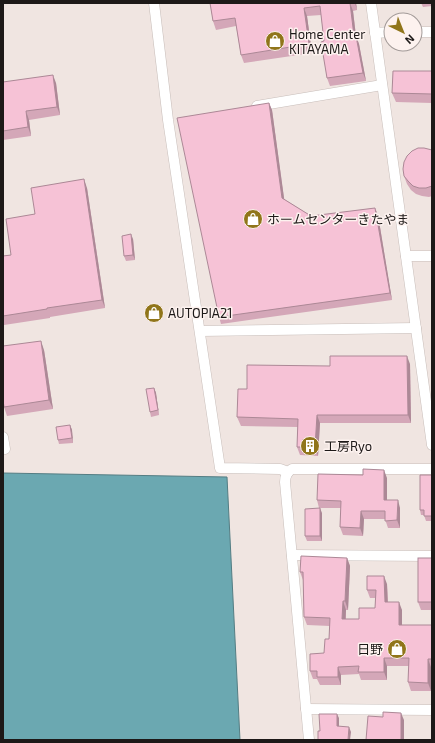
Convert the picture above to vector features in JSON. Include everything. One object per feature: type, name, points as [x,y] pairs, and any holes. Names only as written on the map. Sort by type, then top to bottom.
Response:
[{"type":"street","points":[[154,3],[172,119],[220,468],[280,469],[288,472]]},
{"type":"street","points":[[371,3],[432,445]]},
{"type":"street","points":[[375,32],[383,32]]},
{"type":"street","points":[[245,108],[382,85]]},
{"type":"street","points":[[406,256],[432,256]]},
{"type":"street","points":[[200,330],[416,328]]},
{"type":"street","points":[[3,437],[5,449]]},
{"type":"street","points":[[309,740],[285,477],[292,469],[432,469]]},
{"type":"street","points":[[292,555],[432,556]]},
{"type":"street","points":[[306,709],[432,710]]},
{"type":"water","points":[[3,473],[227,477],[240,740],[3,740]]},
{"type":"building","points":[[210,3],[350,3],[354,36],[356,36],[363,73],[327,78],[321,42],[324,41],[320,6],[304,8],[309,44],[241,55],[235,18],[213,21]]},
{"type":"building","points":[[393,71],[432,71],[432,94],[392,93]]},
{"type":"building","points":[[53,75],[57,107],[26,111],[28,127],[3,131],[3,82]]},
{"type":"building","name":"ホームセンターきたやま","points":[[269,103],[282,198],[311,216],[375,208],[390,293],[219,317],[177,118]]},
{"type":"building","points":[[418,148],[432,150],[432,186],[426,188],[413,186],[404,176],[404,162],[407,156]]},
{"type":"building","points":[[84,179],[102,300],[3,316],[3,256],[11,255],[6,219],[35,214],[31,188]]},
{"type":"building","points":[[131,234],[133,255],[124,256],[122,236]]},
{"type":"building","points":[[41,341],[49,400],[4,407],[3,346]]},
{"type":"building","points":[[330,356],[407,356],[408,415],[317,415],[315,447],[297,447],[298,419],[237,417],[238,389],[247,389],[247,365],[330,366]]},
{"type":"building","points":[[154,388],[158,410],[150,412],[146,389]]},
{"type":"building","points":[[70,425],[72,438],[58,440],[56,427]]},
{"type":"building","points":[[363,469],[384,470],[384,500],[398,500],[397,520],[385,521],[385,511],[361,511],[360,528],[340,527],[341,501],[317,500],[318,474],[363,475]]},
{"type":"building","points":[[420,475],[432,475],[432,516],[424,516],[424,510],[420,510]]},
{"type":"building","points":[[320,508],[320,536],[305,536],[305,509]]},
{"type":"building","points":[[301,556],[347,558],[345,601],[343,601],[342,619],[359,619],[359,608],[375,608],[376,590],[367,590],[367,576],[384,576],[385,602],[399,602],[399,625],[432,625],[432,659],[428,659],[428,683],[408,682],[409,658],[384,658],[384,672],[358,672],[359,666],[338,667],[338,677],[317,677],[317,671],[310,671],[310,654],[324,653],[325,639],[329,639],[330,618],[304,617],[303,572],[300,572]]},
{"type":"building","points":[[418,558],[432,558],[432,602],[418,602]]},
{"type":"building","points":[[383,712],[401,713],[401,740],[366,740],[368,716],[383,717]]},
{"type":"building","points":[[319,714],[337,714],[337,726],[349,727],[348,740],[318,740],[318,731],[320,731]]},
{"type":"place","name":"Home Center KITAYAMA","points":[[275,41]]},
{"type":"place","name":"ホームセンターきたやま","points":[[253,219]]},
{"type":"place","name":"AUTOPIA21","points":[[154,313]]},
{"type":"place","name":"工房Ryo","points":[[310,446]]},
{"type":"place","name":"日野","points":[[397,649]]}]
